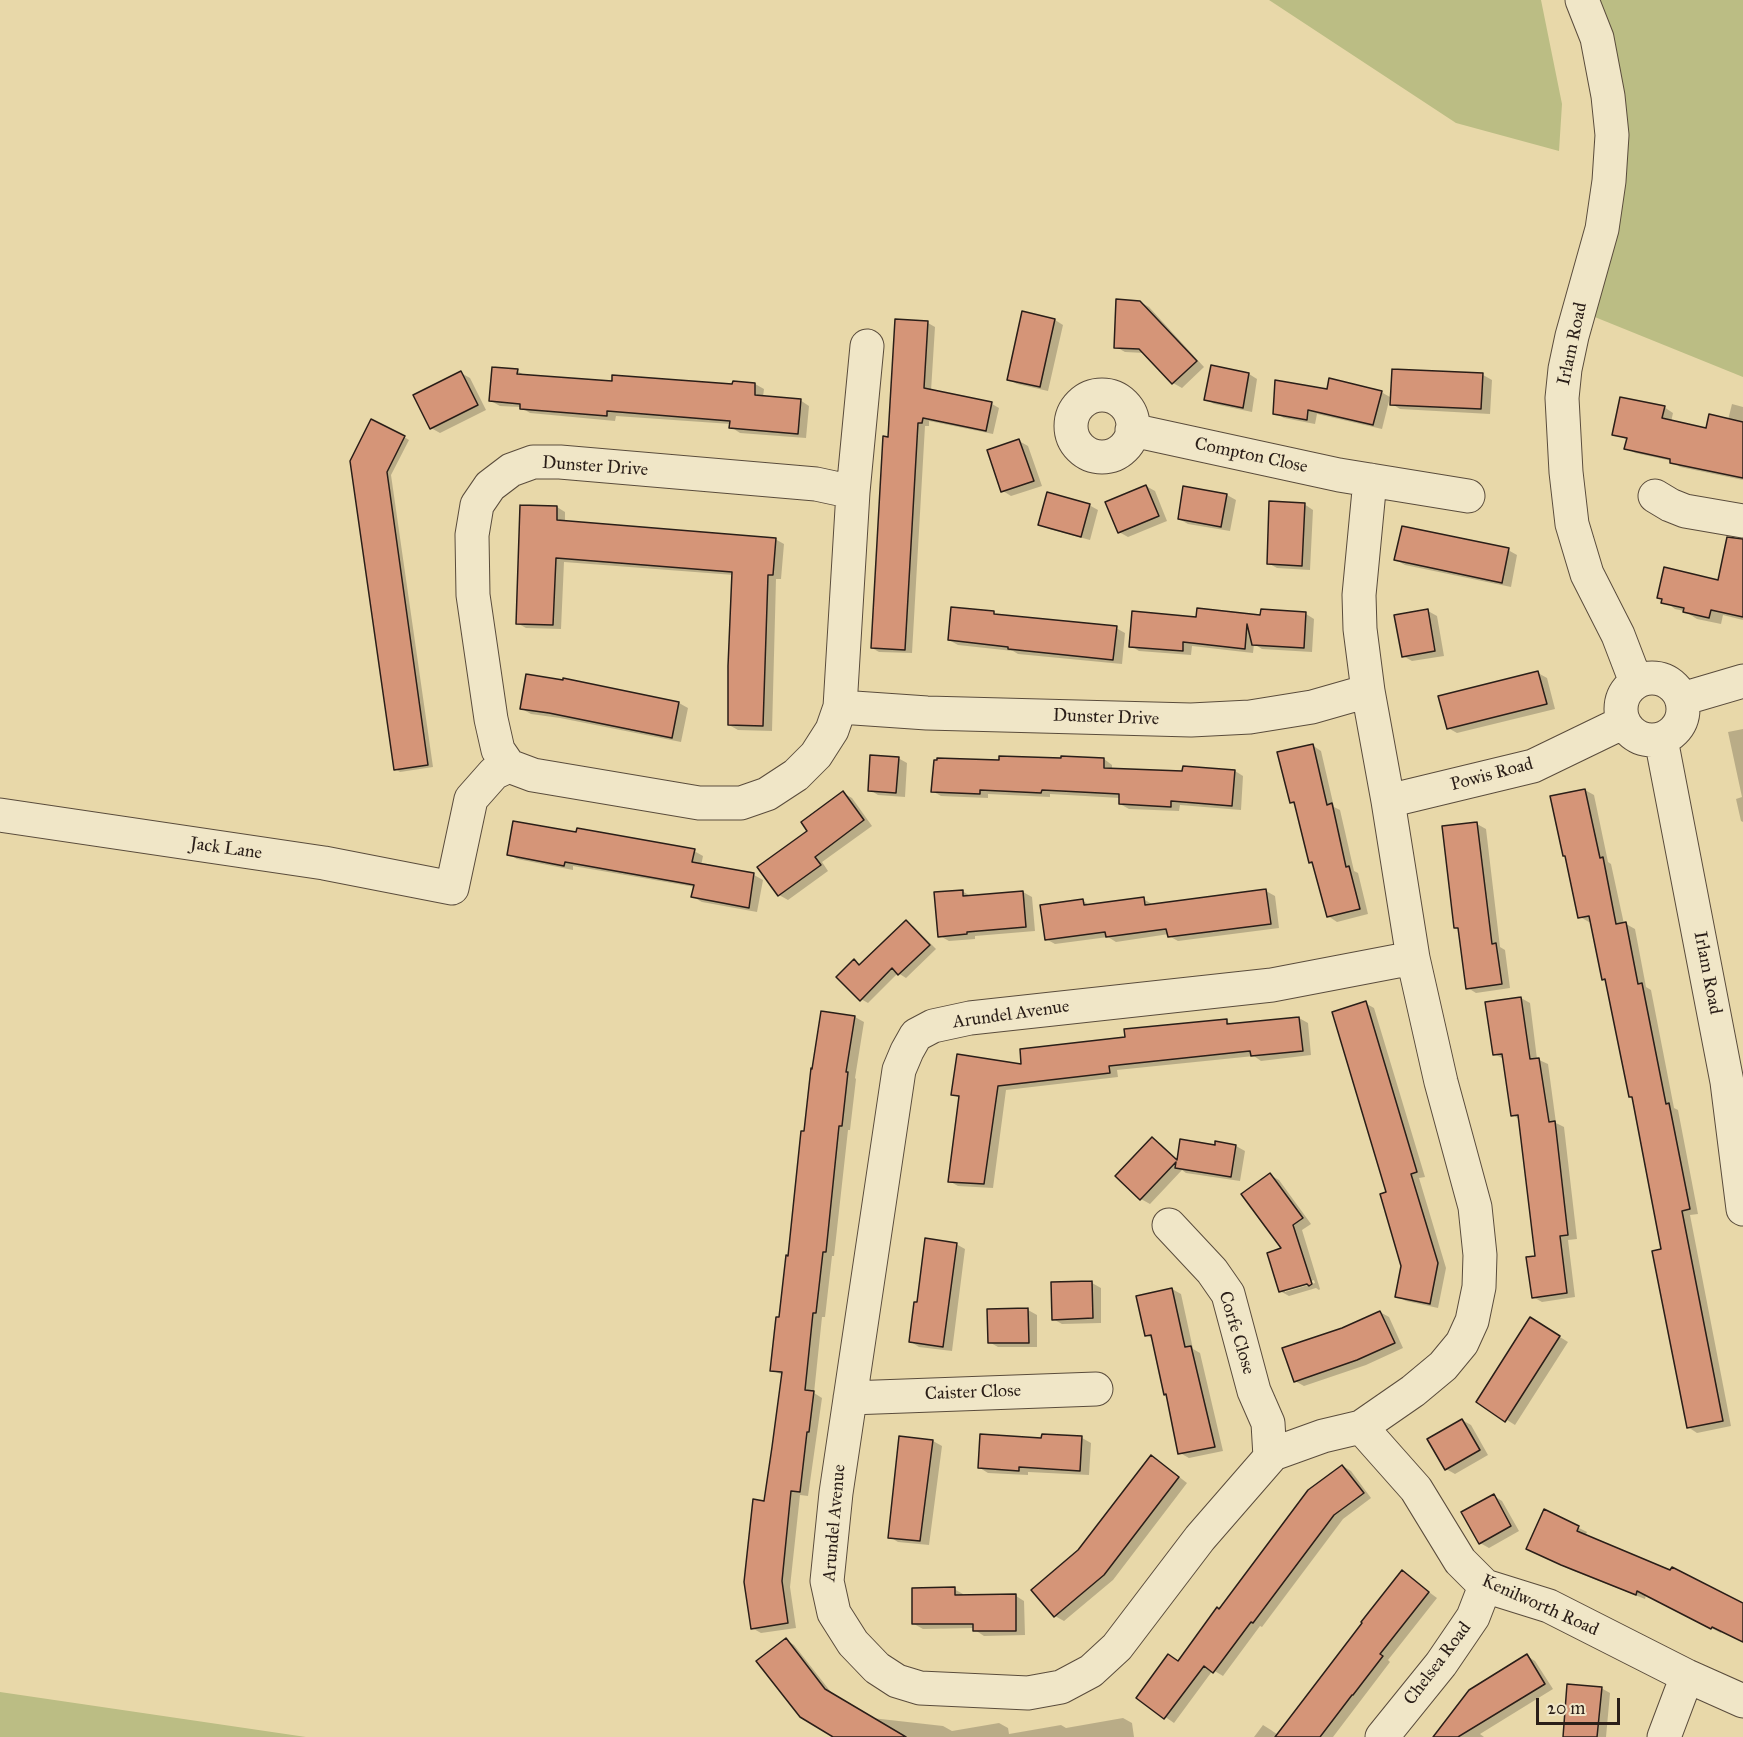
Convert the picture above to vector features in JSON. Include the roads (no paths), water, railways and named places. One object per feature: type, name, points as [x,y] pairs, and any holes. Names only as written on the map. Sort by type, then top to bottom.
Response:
[{"type":"street","name":"Irlam Road","points":[[1582,0],[1597,38],[1608,96],[1612,135],[1602,230],[1565,369],[1562,398],[1566,472],[1572,524],[1587,574],[1618,635],[1636,682]]},
{"type":"street","points":[[509,766],[533,775],[699,803],[741,803],[767,795],[796,775],[816,755],[832,730],[840,707],[853,492],[867,346]]},
{"type":"street","name":"Compton Close","points":[[1132,430],[1339,475],[1370,480],[1453,486]]},
{"type":"street","name":"Dunster Drive","points":[[509,766],[498,750],[491,719],[473,595],[472,535],[477,505],[490,486],[511,470],[533,462],[560,462],[816,484],[853,492]]},
{"type":"street","points":[[1368,691],[1360,630],[1359,595],[1370,480]]},
{"type":"street","points":[[1655,496],[1685,511],[1743,521]]},
{"type":"street","points":[[1654,678],[1663,680],[1671,684],[1682,699],[1682,718],[1677,728],[1661,739],[1652,740],[1635,735],[1624,722],[1621,704],[1629,688],[1636,682],[1654,678]]},
{"type":"street","points":[[1682,699],[1743,681]]},
{"type":"street","name":"Dunster Drive","points":[[840,707],[938,713],[1191,720],[1250,717],[1302,708],[1368,691]]},
{"type":"street","name":"Arundel Avenue","points":[[1368,691],[1413,958],[1441,1082],[1475,1208],[1480,1254],[1479,1287],[1472,1321],[1462,1343],[1443,1366],[1413,1391],[1361,1427],[1294,1445],[1273,1454],[1200,1538],[1117,1647],[1090,1671],[1061,1687],[1029,1693],[920,1688],[897,1681],[877,1668],[853,1643],[834,1613],[827,1581],[850,1398],[899,1070],[906,1050],[916,1035],[933,1026],[970,1018],[1272,984],[1413,958]]},
{"type":"street","name":"Powis Road","points":[[1388,801],[1533,766],[1624,722]]},
{"type":"street","name":"Irlam Road","points":[[1661,739],[1735,1081],[1743,1209]]},
{"type":"street","name":"Jack Lane","points":[[0,815],[324,863],[452,888],[471,800],[494,773],[509,766]]},
{"type":"street","name":"Corfe Close","points":[[1189,1232],[1228,1294],[1254,1390],[1268,1423],[1270,1457]]},
{"type":"street","name":"Caister Close","points":[[850,1398],[1079,1380]]},
{"type":"street","name":"Kenilworth Road","points":[[1361,1427],[1416,1490],[1460,1561],[1485,1586],[1549,1606],[1687,1676],[1743,1701]]},
{"type":"street","name":"Chelsea Road","points":[[1382,1737],[1441,1664],[1473,1617],[1485,1586]]},
{"type":"street","points":[[1664,1737],[1687,1676]]}]
